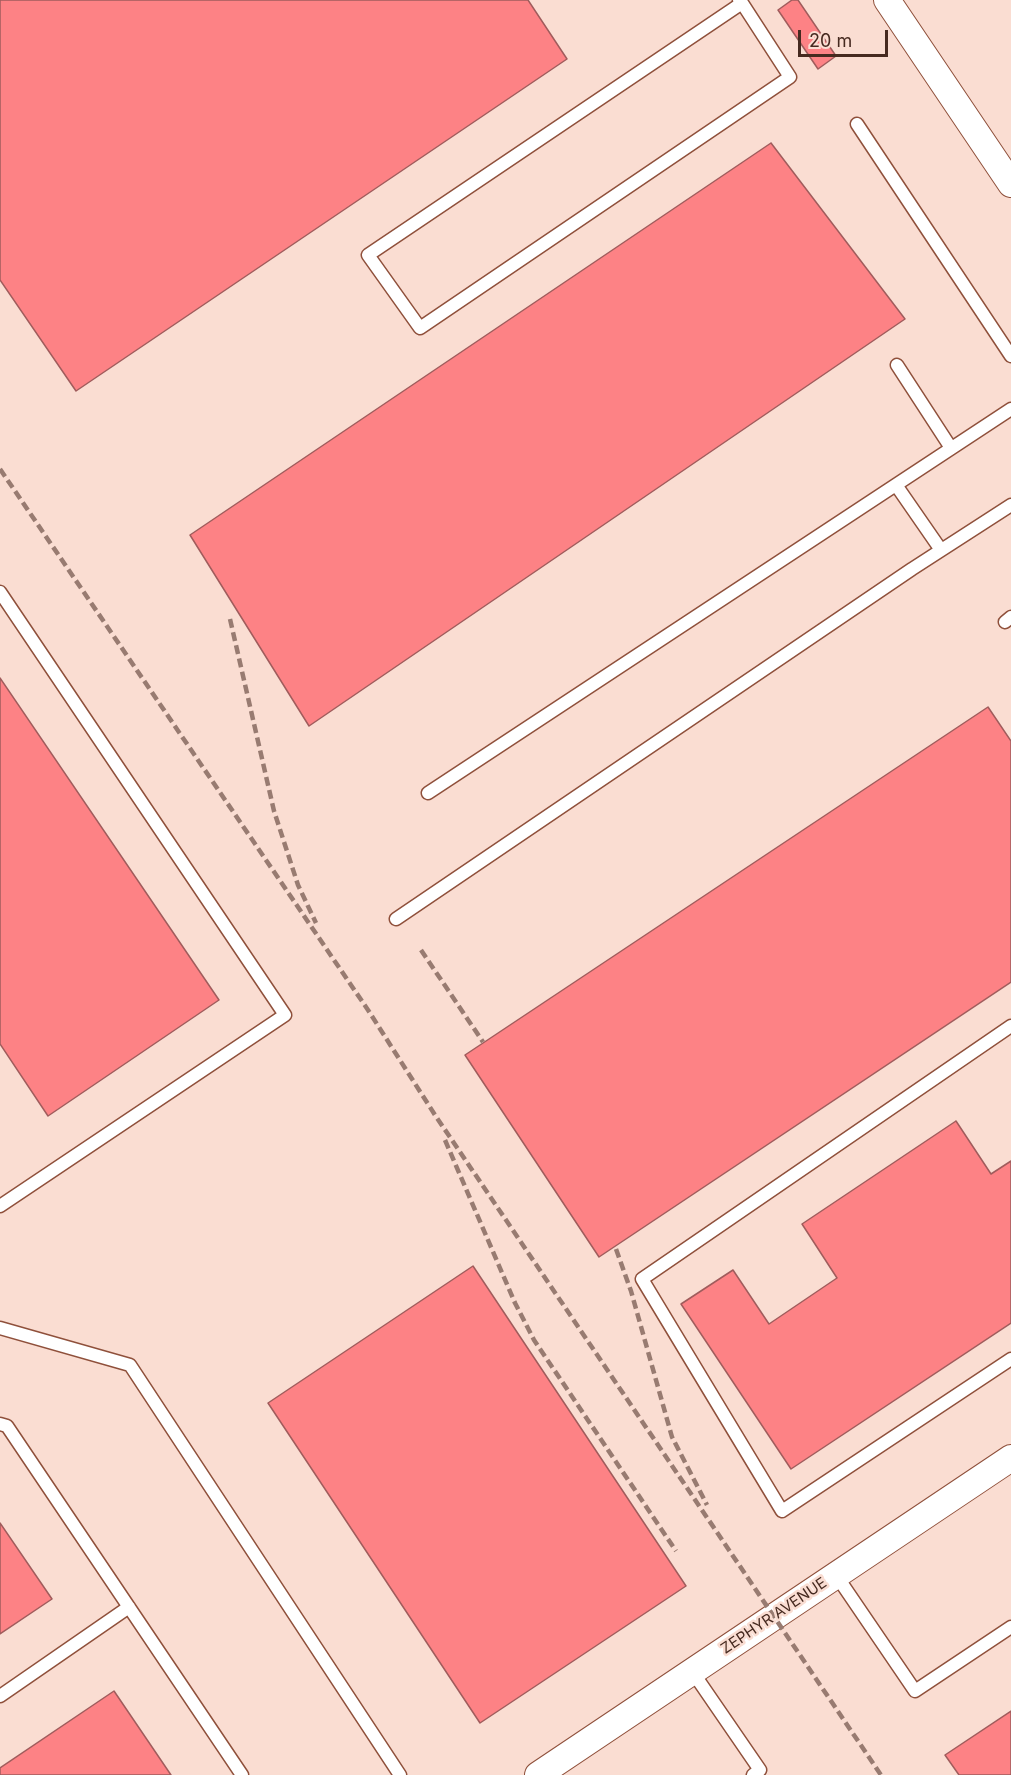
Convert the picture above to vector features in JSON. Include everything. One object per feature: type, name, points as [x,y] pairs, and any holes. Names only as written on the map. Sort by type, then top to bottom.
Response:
[{"type":"street","points":[[887,0],[1011,184]]},
{"type":"street","name":"ZEPHYR AVENUE","points":[[538,1775],[1011,1458]]},
{"type":"lane","points":[[740,2],[790,76],[420,328],[368,255],[740,2]]},
{"type":"lane","points":[[857,124],[1011,356]]},
{"type":"lane","points":[[897,365],[951,448]]},
{"type":"lane","points":[[428,794],[1011,409]]},
{"type":"lane","points":[[896,485],[941,550]]},
{"type":"lane","points":[[396,919],[941,550],[1011,506]]},
{"type":"lane","points":[[0,592],[285,1015],[0,1205]]},
{"type":"lane","points":[[1011,1026],[642,1279],[782,1510],[1011,1359]]},
{"type":"lane","points":[[0,1328],[130,1365],[400,1775]]},
{"type":"lane","points":[[0,1424],[7,1426],[242,1775]]},
{"type":"lane","points":[[836,1575],[915,1691],[1011,1628]]},
{"type":"lane","points":[[0,1696],[129,1607]]},
{"type":"lane","points":[[692,1671],[760,1770],[753,1775]]},
{"type":"building","points":[[0,0],[528,0],[567,59],[76,391],[0,280]]},
{"type":"building","points":[[792,0],[798,0],[836,56],[818,69],[778,10]]},
{"type":"building","points":[[771,143],[905,319],[309,726],[190,535]]},
{"type":"building","points":[[0,678],[219,1000],[48,1116],[0,1044]]},
{"type":"building","points":[[988,707],[1011,741],[1011,982],[599,1257],[465,1055]]},
{"type":"building","points":[[956,1121],[991,1174],[1011,1161],[1011,1323],[791,1469],[681,1304],[733,1270],[769,1324],[837,1278],[802,1224]]},
{"type":"building","points":[[473,1266],[686,1586],[480,1723],[268,1403]]},
{"type":"building","points":[[0,1523],[52,1599],[0,1634]]},
{"type":"building","points":[[114,1691],[171,1775],[0,1775],[0,1768]]},
{"type":"building","points":[[1011,1711],[1011,1775],[959,1775],[945,1755]]},
{"type":"railway","points":[[0,469],[368,1010],[435,1115],[881,1775]]},
{"type":"railway","points":[[230,619],[274,811],[298,885],[316,923]]},
{"type":"railway","points":[[421,950],[483,1042]]},
{"type":"railway","points":[[445,1140],[515,1303],[534,1340],[676,1551]]},
{"type":"railway","points":[[616,1249],[631,1291],[672,1437],[707,1505]]}]
